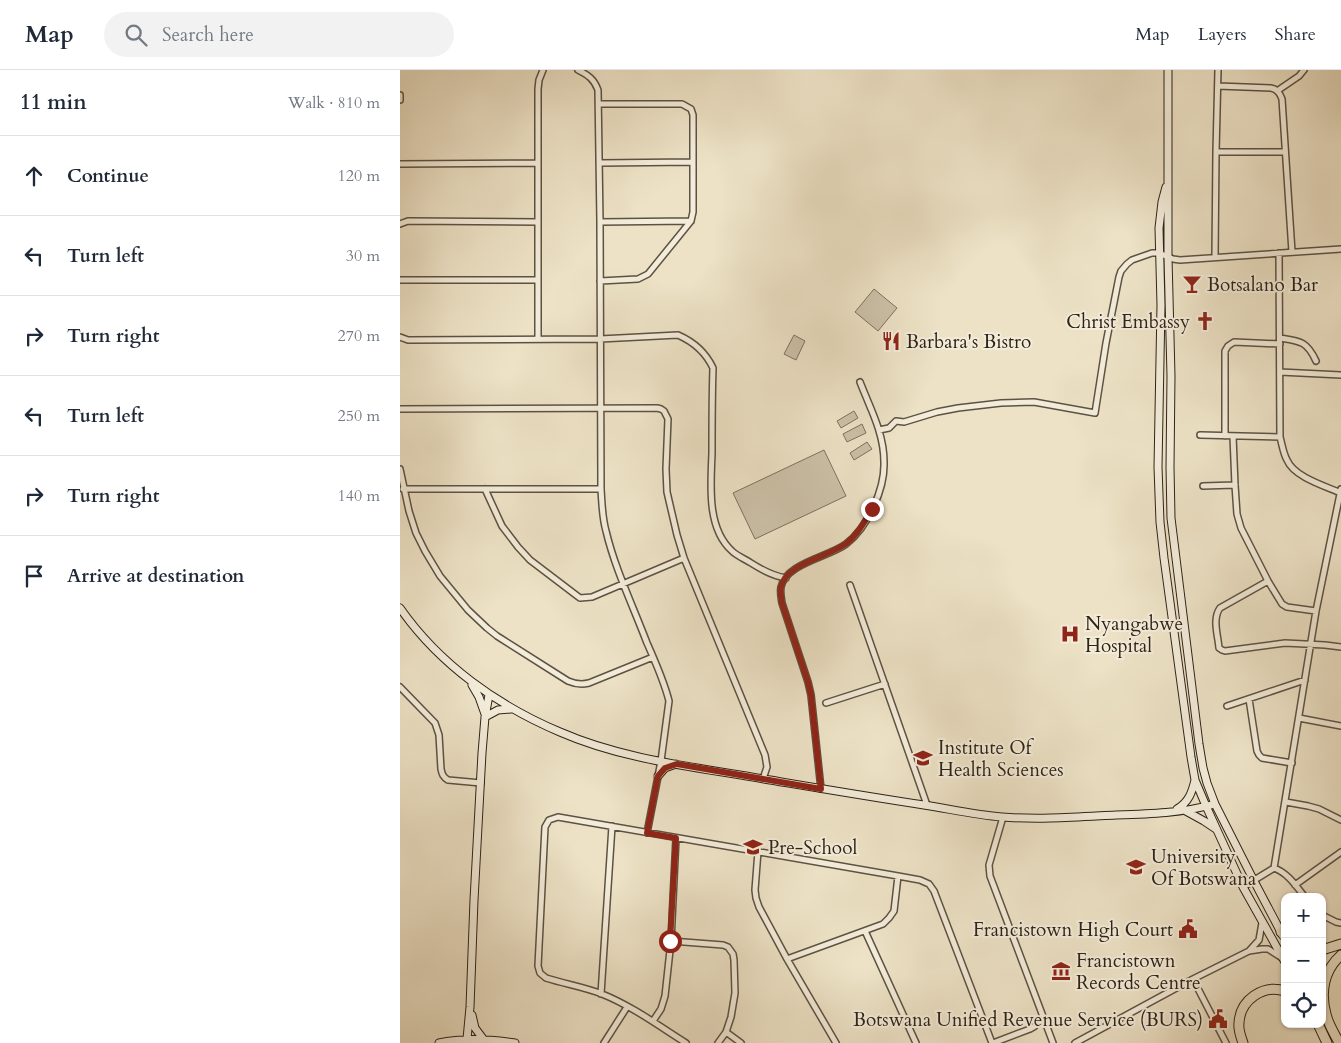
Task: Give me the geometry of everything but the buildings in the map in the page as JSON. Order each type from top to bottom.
[{"type":"highway","points":[[1326,949],[1341,944]]},
{"type":"highway","points":[[1324,983],[1331,966],[1341,956]]},
{"type":"highway","points":[[1243,1043],[1238,1026],[1247,1002],[1262,991],[1271,989],[1281,991]]},
{"type":"highway","points":[[1326,1016],[1339,1043]]},
{"type":"highway","points":[[1320,1028],[1327,1043]]},
{"type":"street","points":[[538,339],[538,89],[543,70]]},
{"type":"street","points":[[578,70],[590,76],[596,83],[599,104],[600,489],[602,514],[623,584],[653,657],[668,700],[661,761],[647,833]]},
{"type":"street","points":[[1168,70],[1171,518],[1199,744],[1205,775],[1215,804],[1281,930]]},
{"type":"street","points":[[1216,257],[1218,70]]},
{"type":"street","points":[[1277,91],[1304,70]]},
{"type":"street","points":[[1218,86],[1271,88],[1277,91],[1282,99],[1292,252]]},
{"type":"street","points":[[400,95],[400,100]]},
{"type":"street","points":[[599,104],[682,104],[691,109],[693,114],[693,212],[691,221],[644,277],[600,281]]},
{"type":"street","points":[[1216,152],[1285,152]]},
{"type":"street","points":[[600,163],[693,162]]},
{"type":"street","points":[[400,164],[538,163]]},
{"type":"street","points":[[1168,179],[1162,202],[1159,228],[1161,333],[1158,467],[1160,522],[1190,757],[1195,780],[1243,887],[1281,955]]},
{"type":"street","points":[[400,224],[408,221],[538,222]]},
{"type":"street","points":[[600,222],[691,221]]},
{"type":"street","points":[[879,430],[891,427],[896,421],[904,422],[958,408],[1001,403],[1034,402],[1095,414],[1119,277],[1121,271],[1132,260],[1152,253],[1159,253],[1180,260],[1341,250]]},
{"type":"street","points":[[1243,887],[1274,868],[1316,611],[1341,492],[1301,475],[1286,460],[1280,436],[1278,253]]},
{"type":"street","points":[[400,280],[538,280]]},
{"type":"street","points":[[400,337],[408,340],[600,339],[678,335],[692,342],[706,356],[713,368],[710,484],[711,500],[718,530],[723,540],[733,552],[769,573],[786,578]]},
{"type":"street","points":[[1225,436],[1225,351],[1228,346],[1234,342],[1280,341],[1304,343],[1309,347],[1316,361]]},
{"type":"street","points":[[1280,372],[1341,374]]},
{"type":"street","points":[[821,789],[811,695],[782,603],[782,585],[790,573],[797,567],[837,550],[853,538],[865,521],[877,498],[884,473],[883,451],[879,430],[860,382],[870,409]]},
{"type":"street","points":[[400,409],[661,409],[668,419],[667,492],[677,535],[684,558],[765,755],[766,767],[763,779]]},
{"type":"street","points":[[1200,435],[1280,436]]},
{"type":"street","points":[[1234,436],[1234,485],[1239,521],[1268,581],[1282,604],[1287,607],[1316,611]]},
{"type":"street","points":[[400,469],[403,489],[416,533],[433,566],[468,610],[497,636],[568,681],[582,685],[653,657]]},
{"type":"street","points":[[1203,486],[1234,485]]},
{"type":"street","points":[[403,489],[600,489]]},
{"type":"street","points":[[485,489],[502,526],[518,547],[542,570],[580,598],[592,597],[684,558]]},
{"type":"street","points":[[1268,581],[1220,608],[1217,612],[1219,648],[1225,651],[1286,643],[1341,647]]},
{"type":"street","points":[[850,584],[927,805]]},
{"type":"street","points":[[400,608],[435,649],[489,694],[512,709],[559,732],[606,748],[661,761],[763,779],[1003,817],[1035,818],[1148,814],[1172,812],[1215,804]]},
{"type":"street","points":[[469,679],[479,697],[485,717]]},
{"type":"street","points":[[1227,706],[1305,680]]},
{"type":"street","points":[[826,703],[885,684]]},
{"type":"street","points":[[400,687],[435,723],[439,735],[441,769],[445,778],[448,780],[481,783]]},
{"type":"street","points":[[467,1039],[485,717],[489,694]]},
{"type":"street","points":[[1249,699],[1259,755],[1262,758],[1292,762]]},
{"type":"street","points":[[485,717],[498,710],[512,709]]},
{"type":"street","points":[[1299,718],[1341,726]]},
{"type":"street","points":[[658,776],[665,768],[677,764]]},
{"type":"street","points":[[1172,812],[1183,806],[1188,800],[1192,794],[1195,780]]},
{"type":"street","points":[[1286,802],[1319,809],[1341,820]]},
{"type":"street","points":[[1183,810],[1218,831]]},
{"type":"street","points":[[686,1043],[628,1007],[601,994],[546,978],[538,970],[545,827],[549,820],[558,817],[920,880],[929,884],[934,891],[992,1043],[1030,1029],[1043,1018]]},
{"type":"street","points":[[1003,817],[989,865],[990,876],[1053,1043]]},
{"type":"street","points":[[601,994],[612,826]]},
{"type":"street","points":[[653,1021],[661,1009],[665,996],[676,838]]},
{"type":"street","points":[[758,852],[755,890],[759,907],[836,1043]]},
{"type":"street","points":[[1295,885],[1341,852]]},
{"type":"street","points":[[1274,868],[1281,870],[1302,893]]},
{"type":"street","points":[[787,959],[883,924],[894,910],[898,876]]},
{"type":"street","points":[[1326,916],[1339,921]]},
{"type":"street","points":[[1249,951],[1259,940],[1262,923]]},
{"type":"street","points":[[865,931],[916,1043]]},
{"type":"street","points":[[670,941],[723,945],[731,950],[734,960],[735,993],[726,1032],[718,1043]]},
{"type":"street","points":[[1075,1043],[1249,951],[1268,950],[1281,958]]},
{"type":"street","points":[[1193,979],[1226,1043]]},
{"type":"street","points":[[470,1007],[475,1028],[484,1040]]},
{"type":"street","points":[[604,1043],[628,1007]]},
{"type":"street","points":[[726,1032],[741,1043]]},
{"type":"street","points":[[440,1043],[467,1039],[515,1043]]},
{"type":"shaded area","points":[[874,289],[897,308],[878,331],[855,312]]},
{"type":"shaded area","points":[[794,335],[805,341],[796,360],[784,354]]},
{"type":"shaded area","points":[[854,411],[858,418],[841,428],[837,421]]},
{"type":"shaded area","points":[[862,424],[866,433],[847,442],[843,434]]},
{"type":"shaded area","points":[[867,442],[872,449],[854,460],[850,453]]},
{"type":"shaded area","points":[[824,450],[846,496],[755,539],[733,493]]},
{"type":"place","name":"Botsalano Bar","points":[[1192,284]]},
{"type":"place","name":"Christ Embassy","points":[[1205,321]]},
{"type":"place","name":"Barbara's Bistro","points":[[891,341]]},
{"type":"place","name":"Nyangabwe Hospital","points":[[1070,634]]},
{"type":"place","name":"Institute Of Health Sciences","points":[[923,758]]},
{"type":"place","name":"Pre-School","points":[[753,847]]},
{"type":"place","name":"University Of Botswana","points":[[1136,867]]},
{"type":"place","name":"Francistown High Court","points":[[1188,929]]},
{"type":"place","name":"Francistown Records Centre","points":[[1061,971]]},
{"type":"place","name":"Botswana Unified Revenue Service (BURS)","points":[[1218,1019]]},
{"type":"route","points":[[670,941],[676,838],[647,833],[658,776],[665,768],[677,764],[821,789],[811,695],[782,603],[782,585],[790,573],[797,567],[837,550],[853,538],[872,509]]}]
